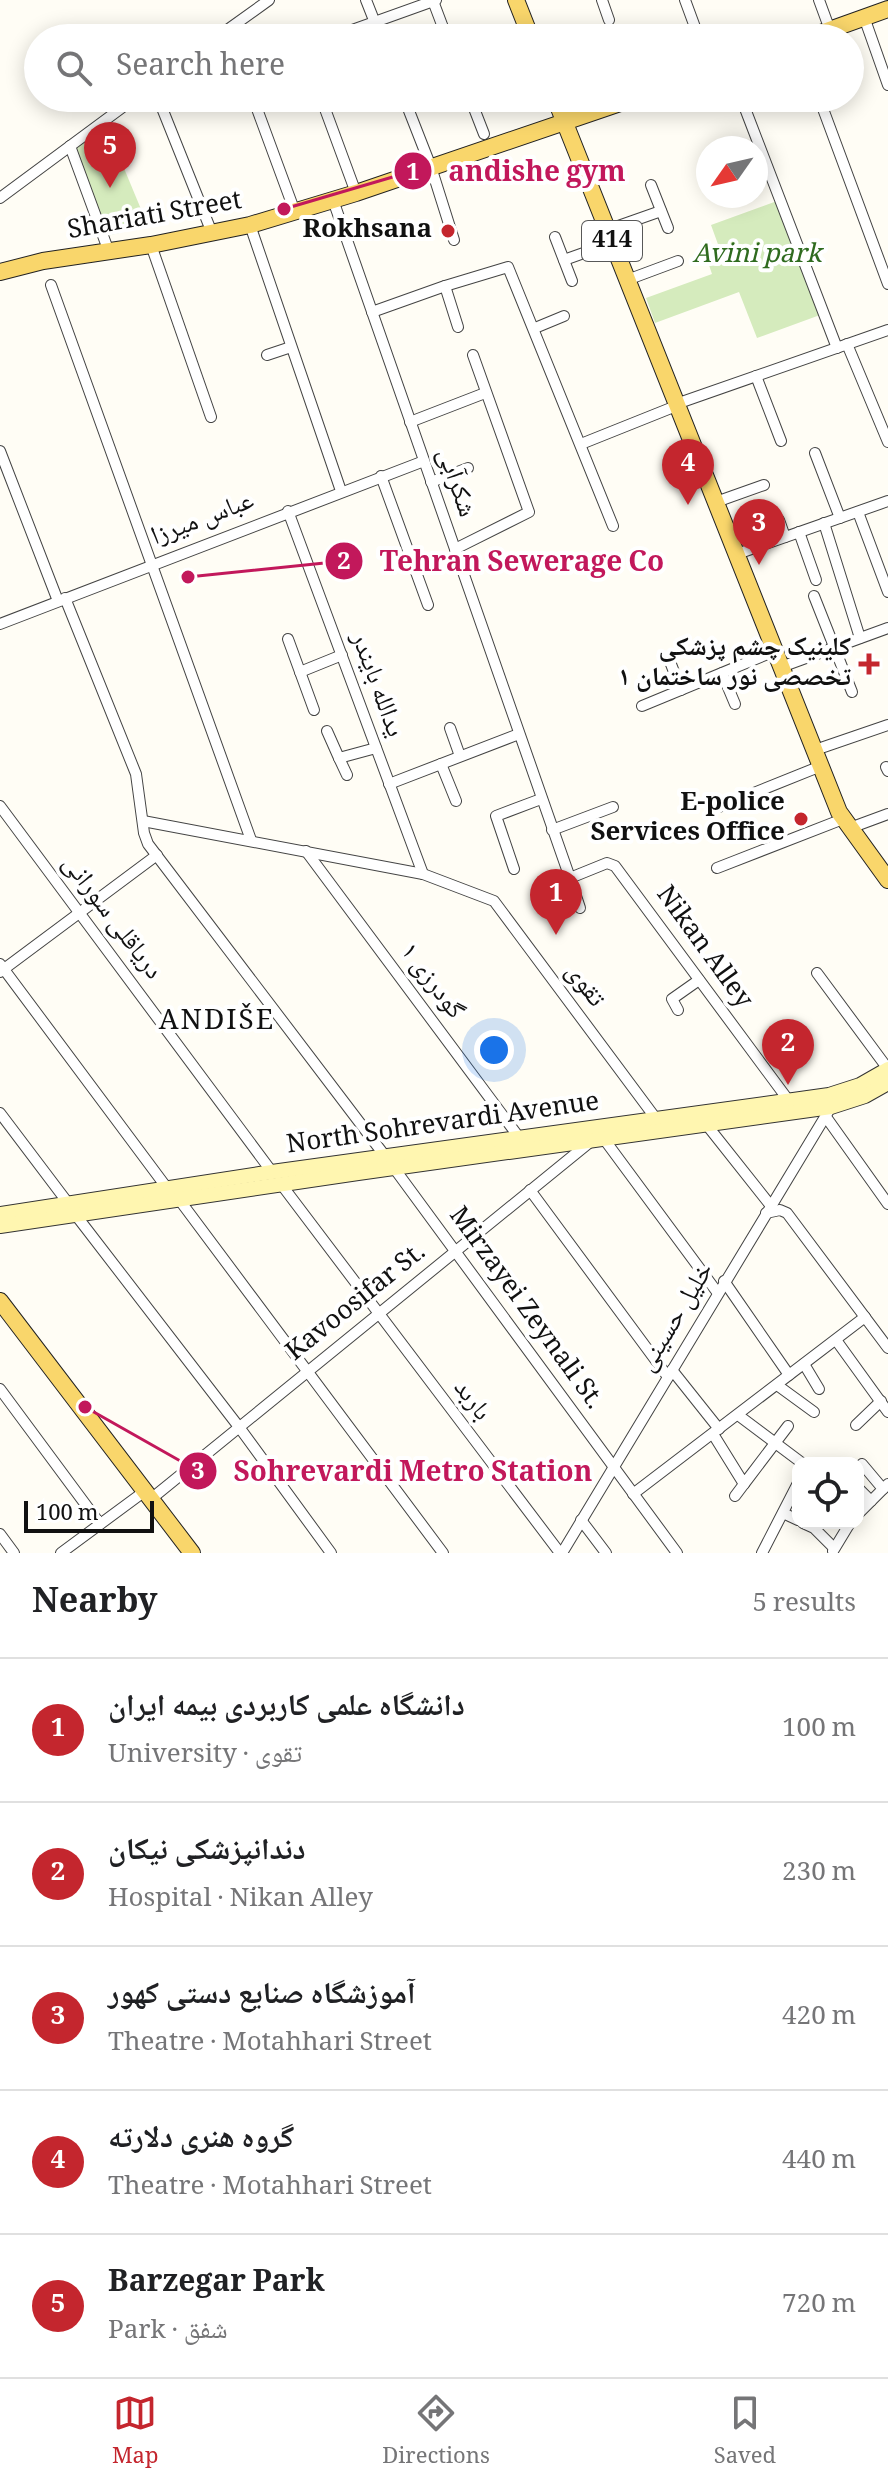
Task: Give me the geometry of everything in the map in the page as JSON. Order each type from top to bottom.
[{"type":"main road","points":[[516,0],[525,24]]},
{"type":"main road","points":[[846,24],[888,9]]},
{"type":"main road","name":"414","points":[[560,112],[659,360],[664,365],[818,758],[846,823],[888,880]]},
{"type":"main road","name":"Shariati Street","points":[[0,272],[43,261],[151,245],[250,225],[356,193],[594,112]]},
{"type":"main road","name":"North Sohrevardi Avenue","points":[[0,1226],[71,1209],[789,1101],[845,1091],[888,1069]]},
{"type":"main road","name":"North Sohrevardi Avenue","points":[[390,1162],[597,1140],[706,1124],[828,1115],[888,1083]]},
{"type":"main road","name":"North Sohrevardi Avenue","points":[[0,1214],[71,1209]]},
{"type":"main road","points":[[0,1301],[192,1553]]},
{"type":"street","points":[[241,24],[269,0]]},
{"type":"street","points":[[366,0],[375,22]]},
{"type":"street","points":[[602,0],[609,20]]},
{"type":"street","points":[[685,0],[694,24]]},
{"type":"street","points":[[819,0],[828,24]]},
{"type":"street","points":[[370,24],[434,1],[442,24]]},
{"type":"street","points":[[864,17],[888,85]]},
{"type":"street","points":[[0,198],[116,112]]},
{"type":"street","points":[[164,112],[212,233]]},
{"type":"street","points":[[258,112],[295,212]]},
{"type":"street","points":[[326,112],[356,193]]},
{"type":"street","points":[[409,112],[454,240]]},
{"type":"street","points":[[475,112],[484,134]]},
{"type":"street","points":[[747,112],[842,346],[888,442]]},
{"type":"street","points":[[824,112],[888,284]]},
{"type":"street","points":[[70,146],[109,252]]},
{"type":"street","points":[[651,185],[668,228]]},
{"type":"street","name":"شکرآبی","points":[[333,200],[580,908]]},
{"type":"street","points":[[564,260],[661,211]]},
{"type":"street","points":[[250,225],[341,491]]},
{"type":"street","points":[[555,237],[572,281]]},
{"type":"street","points":[[151,245],[211,417]]},
{"type":"street","points":[[627,280],[678,261]]},
{"type":"street","points":[[372,312],[508,267],[613,526]]},
{"type":"street","points":[[51,285],[251,840]]},
{"type":"street","points":[[445,286],[458,327]]},
{"type":"street","points":[[535,328],[564,316]]},
{"type":"street","points":[[581,444],[756,376],[888,330]]},
{"type":"street","points":[[267,355],[291,347]]},
{"type":"street","points":[[455,549],[529,512],[473,355]]},
{"type":"street","points":[[756,376],[781,441]]},
{"type":"street","points":[[410,422],[485,393]]},
{"type":"street","name":"Mirzayei Zeynali St.","points":[[0,451],[136,774],[148,844],[390,1162],[677,1553]]},
{"type":"street","points":[[815,453],[840,518]]},
{"type":"street","name":"عباس میرزا","points":[[0,624],[424,461]]},
{"type":"street","points":[[431,482],[468,468]]},
{"type":"street","points":[[381,476],[428,605]]},
{"type":"street","points":[[716,502],[764,485]]},
{"type":"street","points":[[737,554],[888,501]]},
{"type":"street","name":"یدالله بایندر","points":[[288,511],[423,874]]},
{"type":"street","points":[[858,512],[888,592]]},
{"type":"street","points":[[779,520],[785,537]]},
{"type":"street","points":[[824,523],[860,638]]},
{"type":"street","points":[[799,532],[816,580]]},
{"type":"street","points":[[814,596],[852,692]]},
{"type":"street","points":[[642,706],[722,673],[833,648],[888,628]]},
{"type":"street","points":[[288,639],[314,710]]},
{"type":"street","points":[[300,672],[342,655]]},
{"type":"street","points":[[669,659],[681,690]]},
{"type":"street","points":[[722,673],[735,704]]},
{"type":"street","points":[[719,807],[888,725]]},
{"type":"street","points":[[450,728],[460,756]]},
{"type":"street","points":[[327,731],[347,775]]},
{"type":"street","points":[[389,784],[519,734]]},
{"type":"street","points":[[339,758],[376,748]]},
{"type":"street","points":[[441,764],[456,801]]},
{"type":"street","points":[[514,869],[496,816],[541,799]]},
{"type":"street","name":"دریاقلی سورانی","points":[[0,806],[377,1314]]},
{"type":"street","points":[[552,830],[613,807]]},
{"type":"street","points":[[717,868],[846,823],[888,814]]},
{"type":"street","name":"تقوی","points":[[143,821],[423,874],[494,901],[657,1120]]},
{"type":"street","name":"گودرزی ۱","points":[[306,851],[521,1140]]},
{"type":"street","points":[[157,855],[1,968],[443,1553]]},
{"type":"street","name":"Nikan Alley","points":[[570,878],[607,863],[618,869],[789,1101]]},
{"type":"street","points":[[817,973],[888,1069]]},
{"type":"street","points":[[678,1010],[672,999],[699,980]]},
{"type":"street","points":[[0,1113],[331,1553]]},
{"type":"street","points":[[888,1204],[828,1115],[784,1194],[784,1205],[888,1348]]},
{"type":"street","name":"خلیل حسینی","points":[[561,1553],[717,1292],[828,1115]]},
{"type":"street","points":[[706,1124],[769,1210],[787,1213]]},
{"type":"street","points":[[597,1140],[717,1292]]},
{"type":"street","name":"Kavoosifar St.","points":[[64,1552],[100,1524],[148,1495],[239,1427],[530,1190],[597,1140]]},
{"type":"street","points":[[530,1190],[716,1431],[744,1484]]},
{"type":"street","points":[[724,1281],[789,1375]]},
{"type":"street","name":"باربد","points":[[377,1314],[561,1553]]},
{"type":"street","points":[[633,1494],[865,1317]]},
{"type":"street","points":[[836,1340],[888,1412]]},
{"type":"street","points":[[804,1364],[819,1389]]},
{"type":"street","points":[[777,1385],[814,1412]]},
{"type":"street","points":[[0,1389],[100,1524]]},
{"type":"street","points":[[856,1425],[881,1401]]},
{"type":"street","points":[[738,1415],[793,1457]]},
{"type":"street","points":[[735,1496],[788,1426]]},
{"type":"street","points":[[864,1466],[885,1486],[864,1508]]},
{"type":"street","points":[[864,1494],[871,1501]]},
{"type":"street","points":[[762,1553],[792,1496]]},
{"type":"street","points":[[783,1513],[792,1518]]},
{"type":"street","points":[[581,1520],[606,1553]]},
{"type":"street","points":[[815,1529],[833,1550],[846,1529]]},
{"type":"street","points":[[0,1534],[14,1553]]},
{"type":"green space","points":[[106,125],[148,226],[107,236],[73,150]]},
{"type":"green space","name":"Avini park","points":[[777,201],[820,315],[757,338],[739,292],[655,323],[646,298],[712,274],[705,253],[719,247],[711,225],[758,208],[768,208],[768,204]]},
{"type":"place","name":"Barzegar Park","points":[[110,188]]},
{"type":"place","name":"andishe gym","points":[[284,209]]},
{"type":"place","name":"Rokhsana","points":[[448,231]]},
{"type":"place","name":"گروه هنری دلارته","points":[[688,505]]},
{"type":"place","name":"آموزشگاه صنایع دستی کهور","points":[[759,565]]},
{"type":"place","name":"Tehran Sewerage Co","points":[[188,577]]},
{"type":"place","name":"کلینیک چشم پزشکی تخصصی نور ساختمان ۱","points":[[869,664]]},
{"type":"place","name":"E-police Services Office","points":[[801,819]]},
{"type":"place","name":"دانشگاه علمی کاربردی بیمه ایران","points":[[556,935]]},
{"type":"place","name":"دندانپزشکی نیکان","points":[[788,1085]]},
{"type":"place","name":"Sohrevardi Metro Station","points":[[85,1407]]},
{"type":"district","name":"ANDIŠE","points":[[217,1023]]}]
